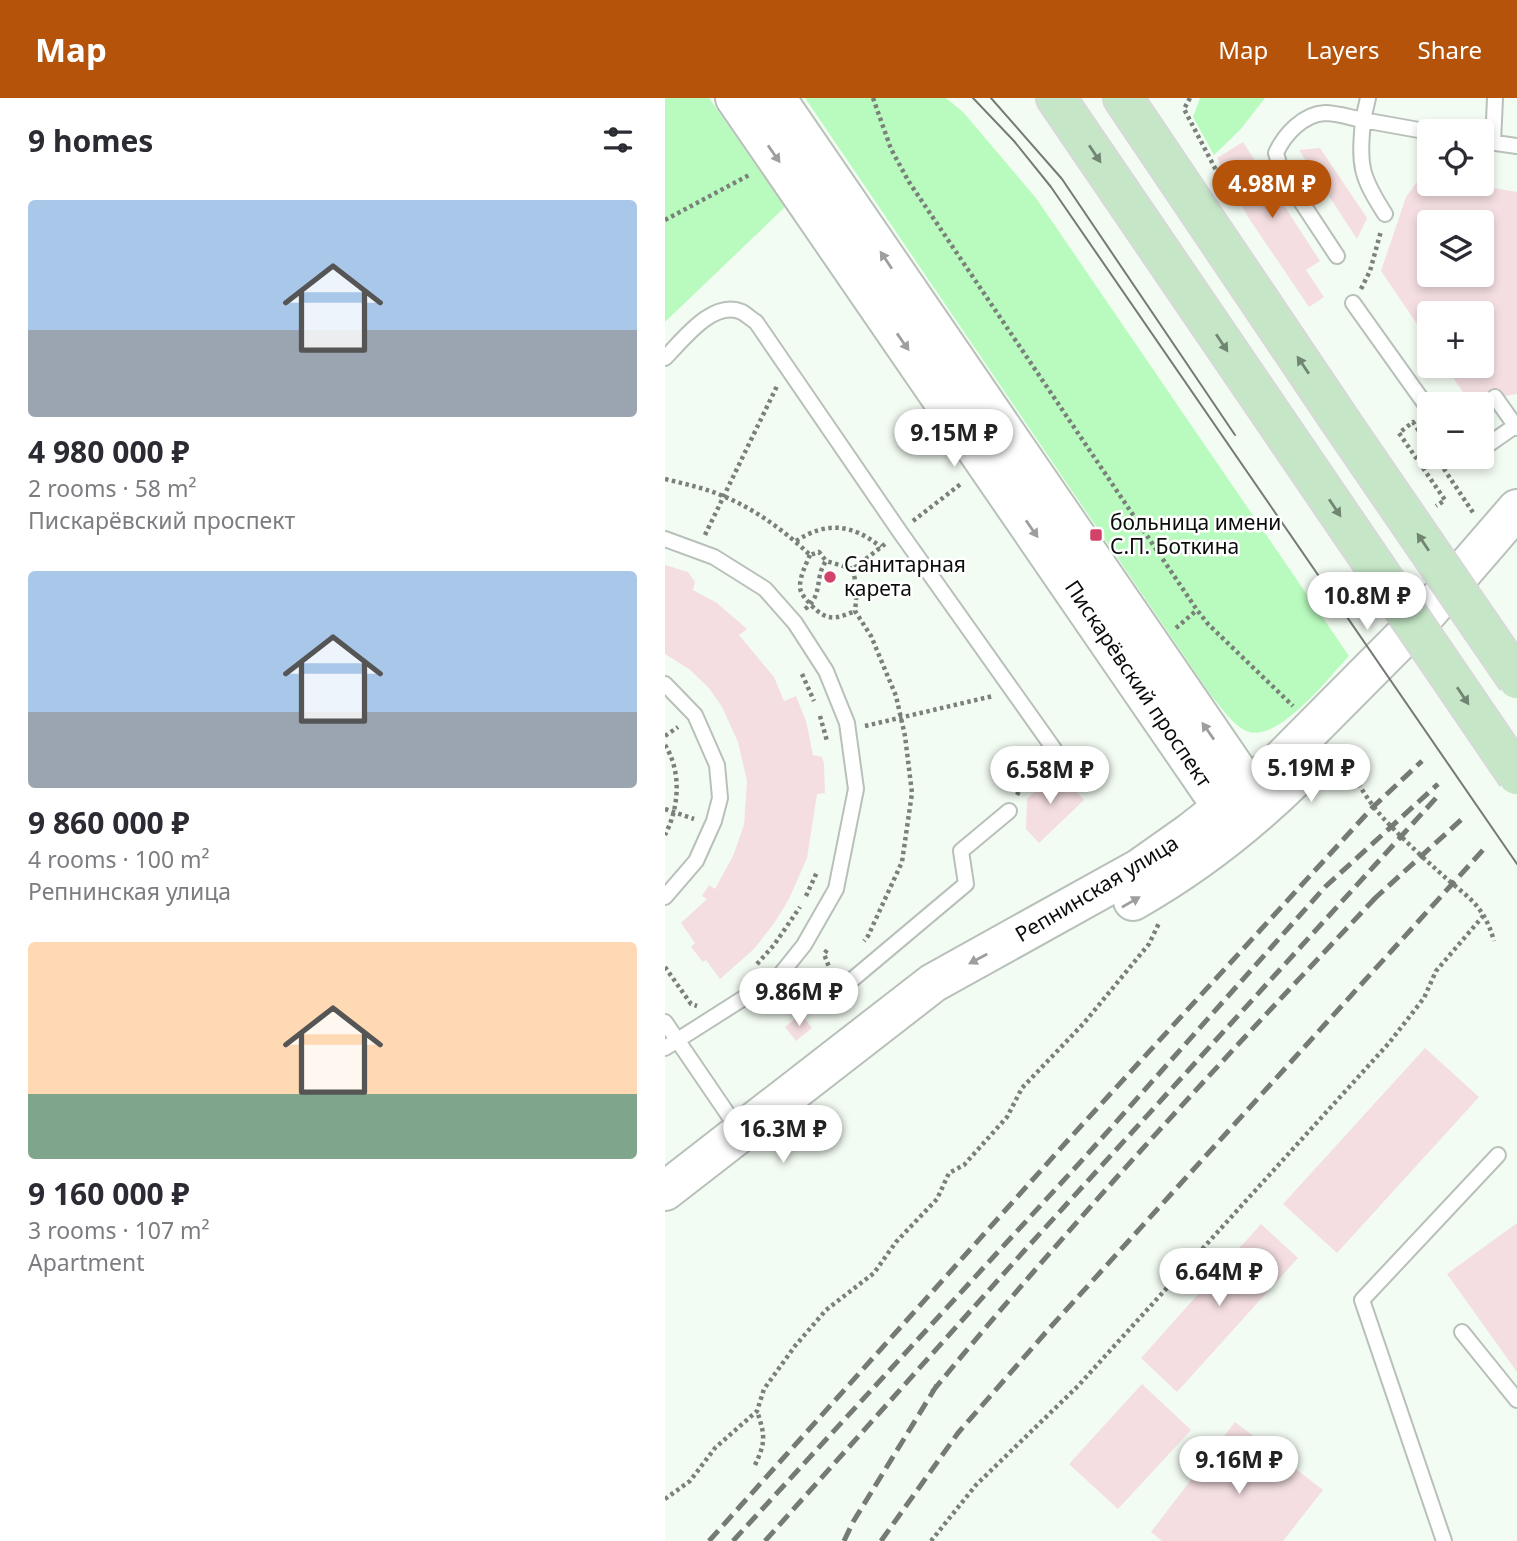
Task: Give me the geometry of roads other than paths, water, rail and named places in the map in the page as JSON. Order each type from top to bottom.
[{"type":"main road","points":[[1056,98],[1517,775]]},
{"type":"main road","points":[[1123,98],[1517,679]]},
{"type":"street","name":"Пискарёвский проспект","points":[[735,98],[1240,805]]},
{"type":"street","name":"Пискарёвский проспект","points":[[776,98],[1240,805]]},
{"type":"street","name":"Репнинская улица","points":[[665,1217],[929,1016],[1195,863],[1276,764],[1315,728],[1427,613],[1517,509]]},
{"type":"street","name":"Репнинская улица","points":[[665,1191],[933,983],[1140,868],[1240,805],[1441,629],[1517,545]]},
{"type":"lane","points":[[1368,98],[1363,120],[1361,166],[1367,185],[1385,214]]},
{"type":"lane","points":[[1491,119],[1495,98]]},
{"type":"lane","points":[[1337,257],[1281,171],[1276,153],[1284,135],[1313,117],[1325,113],[1417,130]]},
{"type":"lane","points":[[1494,143],[1517,146]]},
{"type":"lane","points":[[1353,303],[1417,393]]},
{"type":"lane","points":[[665,358],[709,315],[726,310],[740,311],[756,322],[899,532],[1054,749]]},
{"type":"lane","points":[[1494,441],[1516,427],[1495,397]]},
{"type":"lane","points":[[665,539],[715,557],[765,589],[795,622],[825,671],[848,723],[856,789],[837,889],[804,945],[780,975],[671,1044]]},
{"type":"lane","points":[[665,684],[695,715],[717,765],[720,798],[714,821],[697,861],[665,897]]},
{"type":"lane","points":[[780,975],[797,985],[841,989],[966,884],[961,851],[1009,811]]},
{"type":"lane","points":[[665,1022],[671,1044],[747,1141]]},
{"type":"lane","points":[[1444,1541],[1361,1300],[1499,1155]]},
{"type":"lane","points":[[1462,1332],[1517,1400]]},
{"type":"tram line","points":[[973,98],[1014,141],[1051,187],[1517,864]]},
{"type":"tram line","points":[[991,98],[1062,179],[1235,435]]},
{"type":"railway","points":[[709,1541],[1070,1138],[1373,807],[1422,761]]},
{"type":"railway","points":[[733,1541],[1085,1157],[1325,887],[1438,784]]},
{"type":"railway","points":[[765,1541],[1024,1251],[1436,798]]},
{"type":"railway","points":[[1373,900],[1462,819]]},
{"type":"railway","points":[[881,1541],[958,1433],[1047,1331],[1483,850]]},
{"type":"railway","points":[[932,1392],[1096,1201],[1208,1076],[1380,893]]},
{"type":"railway","points":[[844,1541],[937,1385]]},
{"type":"place","name":"больница имени С.П. Боткина","points":[[1096,535]]},
{"type":"place","name":"Санитарная карета","points":[[830,577]]}]
